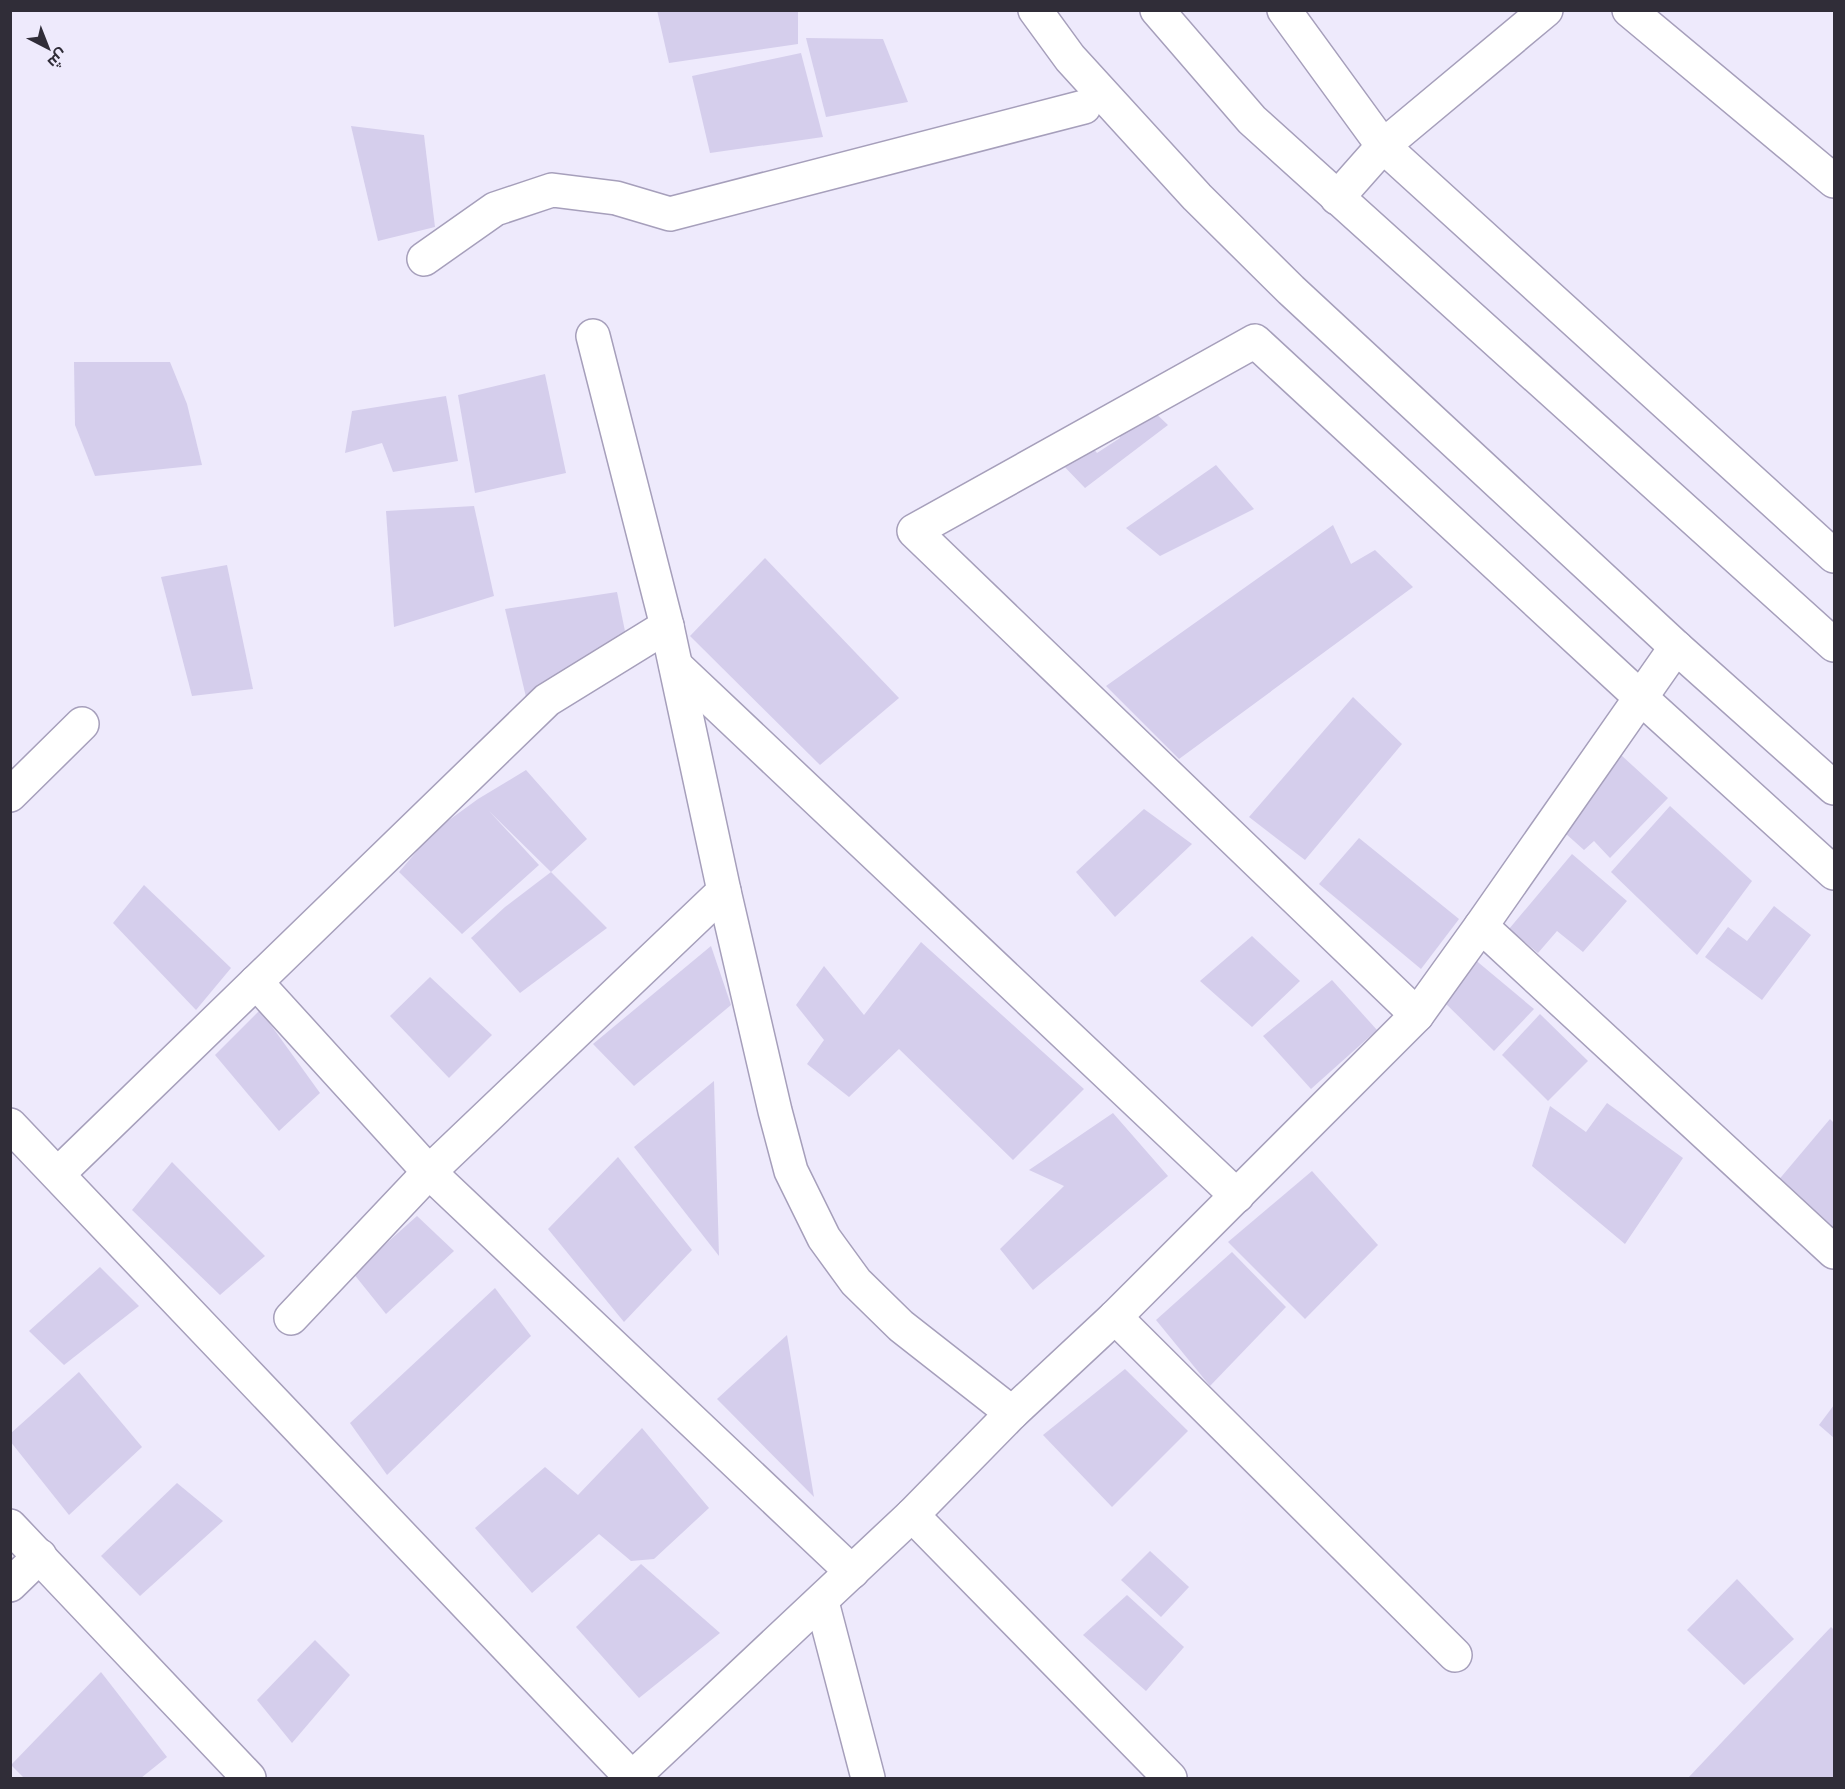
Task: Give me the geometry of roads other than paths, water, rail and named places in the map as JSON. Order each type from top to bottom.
[{"type":"street","points":[[1035,10],[1070,58],[1197,197],[1291,290],[1676,646],[1834,788]]},
{"type":"street","points":[[1157,10],[1252,120],[1834,645]]},
{"type":"street","points":[[1284,10],[1383,146],[1834,556]]},
{"type":"street","points":[[1337,198],[1383,146],[1546,10]]},
{"type":"street","points":[[1629,10],[1834,181]]},
{"type":"street","points":[[424,259],[495,209],[552,190],[616,198],[670,214],[1084,107]]},
{"type":"street","points":[[593,336],[667,626],[724,891],[791,1172],[824,1238],[856,1282],[901,1326],[1012,1413]]},
{"type":"street","points":[[1417,1015],[914,531],[1255,341],[1834,873]]},
{"type":"street","points":[[58,1174],[547,700],[667,626]]},
{"type":"street","points":[[10,1125],[632,1778],[912,1515],[1012,1413],[1115,1317],[1237,1197],[1417,1015],[1676,646]]},
{"type":"street","points":[[676,666],[1237,1197]]},
{"type":"street","points":[[10,795],[82,724]]},
{"type":"street","points":[[291,1318],[429,1172],[724,891]]},
{"type":"street","points":[[1481,926],[1834,1252]]},
{"type":"street","points":[[256,982],[429,1172],[852,1572]]},
{"type":"street","points":[[1115,1317],[1455,1655]]},
{"type":"street","points":[[912,1515],[1170,1779]]},
{"type":"street","points":[[10,1526],[249,1779]]},
{"type":"street","points":[[10,1585],[40,1556]]},
{"type":"street","points":[[822,1602],[868,1779]]}]
